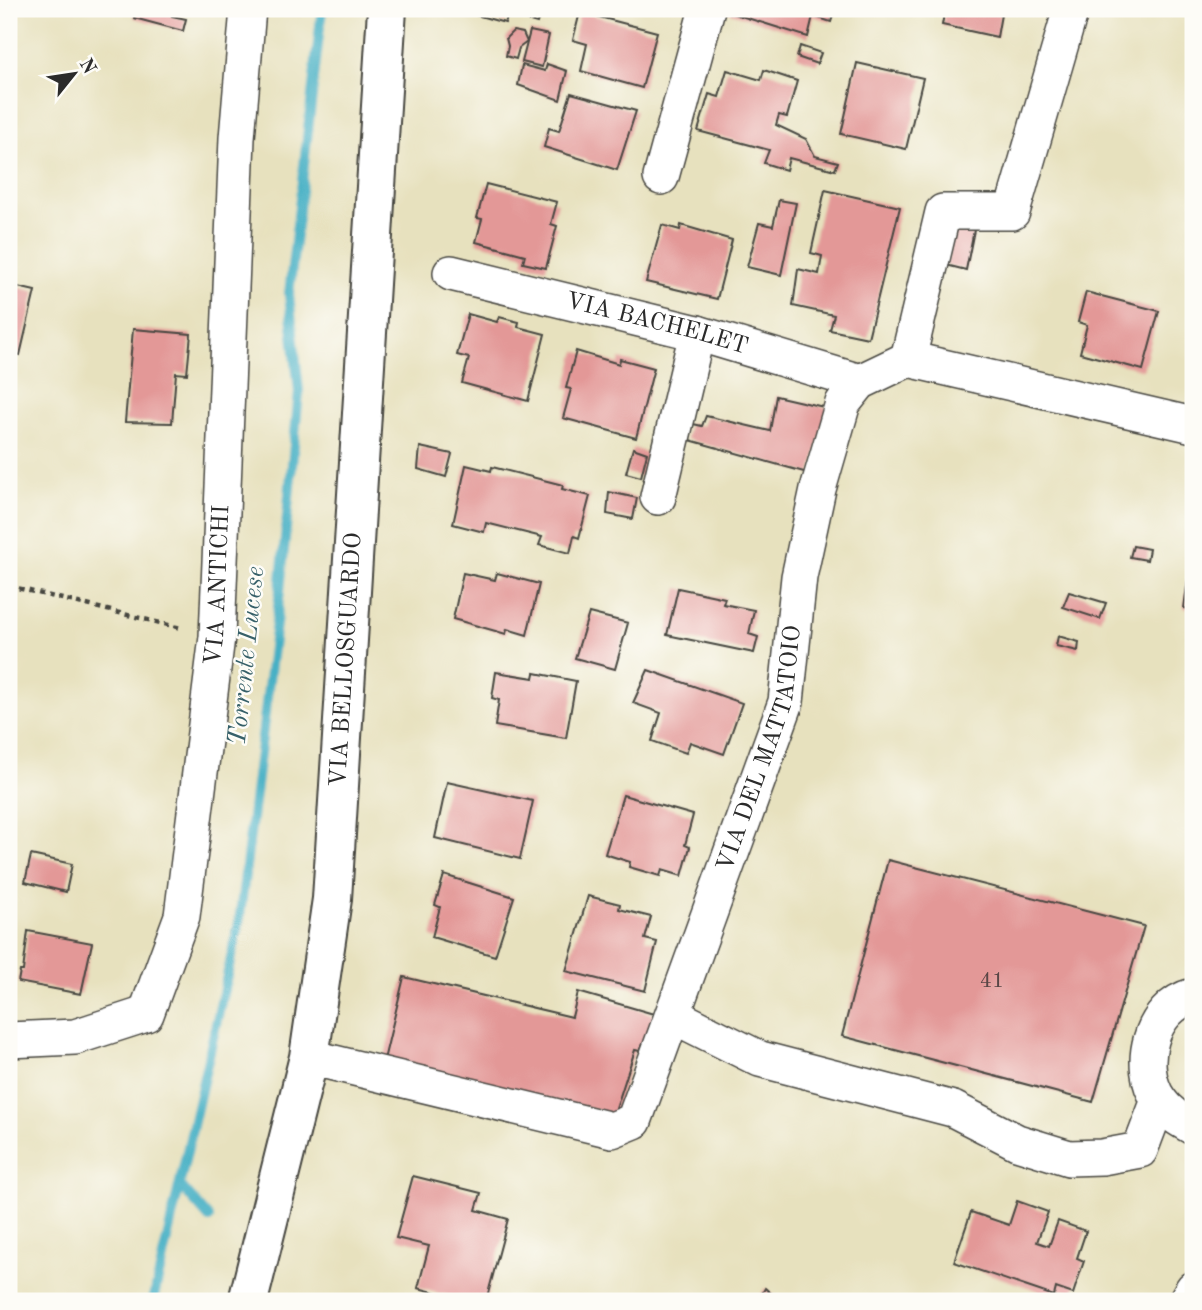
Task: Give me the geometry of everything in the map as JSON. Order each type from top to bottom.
[{"type":"main road","name":"VIA BELLOSGUARDO","points":[[248,1301],[309,1057],[332,899],[387,9]]},
{"type":"street","name":"VIA ANTICHI","points":[[9,1040],[75,1037],[146,1014],[182,916],[217,637],[237,138],[248,9]]},
{"type":"street","points":[[661,177],[706,9]]},
{"type":"street","points":[[908,359],[943,212],[1012,212],[1071,9]]},
{"type":"street","name":"VIA BACHELET","points":[[451,273],[697,333],[860,382]]},
{"type":"street","points":[[658,497],[697,333]]},
{"type":"street","points":[[860,382],[908,359],[1193,425]]},
{"type":"street","name":"VIA DEL MATTATOIO","points":[[309,1057],[612,1130],[634,1121],[786,702],[799,577],[818,489],[843,403],[860,382]]},
{"type":"street","points":[[1193,996],[1168,1011],[1154,1031],[1147,1054],[1149,1078],[1159,1100],[1174,1117],[1193,1127]]},
{"type":"street","points":[[674,1016],[760,1059],[953,1109],[1017,1142],[1069,1158],[1102,1157],[1140,1150],[1159,1100]]},
{"type":"street","points":[[1185,1301],[1193,1289]]},
{"type":"path","points":[[9,586],[217,637]]},
{"type":"building","points":[[136,9],[174,9],[172,16],[186,19],[183,31],[134,18]]},
{"type":"building","points":[[477,9],[541,9],[537,23],[508,15],[505,23],[476,15]]},
{"type":"building","points":[[729,9],[835,9],[831,22],[813,16],[808,37],[728,12]]},
{"type":"building","points":[[945,9],[1002,9],[997,37],[942,25]]},
{"type":"building","points":[[580,12],[657,32],[642,88],[581,71],[587,44],[573,40]]},
{"type":"building","points":[[513,31],[523,33],[527,42],[519,48],[516,59],[506,56],[506,38]]},
{"type":"building","points":[[530,31],[549,35],[542,67],[522,62]]},
{"type":"building","points":[[800,46],[821,53],[817,64],[797,57]]},
{"type":"building","points":[[857,63],[923,78],[906,149],[841,134]]},
{"type":"building","points":[[547,64],[567,71],[560,100],[518,85],[522,65],[545,71]]},
{"type":"building","points":[[727,70],[761,80],[764,70],[797,81],[787,117],[779,115],[776,125],[806,139],[815,156],[838,162],[835,170],[789,158],[786,170],[764,163],[769,150],[698,131],[709,94],[719,97]]},
{"type":"building","points":[[571,93],[636,111],[617,170],[544,147],[549,128],[559,131]]},
{"type":"building","points":[[486,184],[557,202],[551,224],[557,226],[546,268],[523,263],[525,255],[476,242],[482,219],[477,218]]},
{"type":"building","points":[[825,190],[900,207],[868,338],[830,330],[834,315],[793,306],[798,269],[819,274],[822,256],[811,253]]},
{"type":"building","points":[[779,200],[796,203],[781,275],[747,267],[759,223],[773,226]]},
{"type":"building","points":[[662,225],[680,230],[681,225],[732,240],[717,299],[646,282]]},
{"type":"building","points":[[954,227],[974,230],[966,270],[946,265]]},
{"type":"building","points":[[9,285],[35,291],[20,355],[9,352]]},
{"type":"building","points":[[1086,292],[1159,311],[1143,370],[1080,353],[1087,325],[1078,322]]},
{"type":"building","points":[[468,314],[497,322],[499,317],[519,322],[518,327],[545,334],[528,401],[462,383],[469,358],[457,355]]},
{"type":"building","points":[[133,329],[191,334],[187,374],[176,373],[172,423],[125,422]]},
{"type":"building","points":[[576,351],[619,364],[620,359],[654,368],[636,438],[563,418],[571,389],[566,388]]},
{"type":"building","points":[[776,396],[828,408],[811,474],[686,439],[689,423],[702,426],[706,416],[770,431]]},
{"type":"building","points":[[420,447],[452,454],[446,477],[418,469]]},
{"type":"building","points":[[633,448],[647,453],[641,477],[626,473]]},
{"type":"building","points":[[466,465],[491,471],[492,467],[563,485],[562,489],[590,496],[579,538],[574,536],[570,553],[539,545],[542,537],[486,523],[484,532],[453,524]]},
{"type":"building","points":[[609,492],[637,498],[633,519],[607,514]]},
{"type":"building","points":[[1133,546],[1149,549],[1147,560],[1130,557]]},
{"type":"building","points":[[463,573],[495,580],[497,573],[539,584],[527,635],[507,629],[506,634],[453,619]]},
{"type":"building","points":[[1188,579],[1193,580],[1193,609],[1184,608]]},
{"type":"building","points":[[678,588],[725,598],[723,604],[754,610],[749,634],[758,637],[754,653],[667,635]]},
{"type":"building","points":[[1069,592],[1106,603],[1100,619],[1063,607]]},
{"type":"building","points":[[589,613],[628,623],[615,669],[575,658]]},
{"type":"building","points":[[1058,636],[1079,642],[1078,651],[1056,646]]},
{"type":"building","points":[[648,670],[742,703],[724,754],[690,742],[686,753],[652,741],[661,713],[633,703]]},
{"type":"building","points":[[496,672],[534,678],[535,673],[576,681],[566,738],[495,726],[499,700],[492,698]]},
{"type":"building","points":[[447,782],[533,801],[520,859],[435,838]]},
{"type":"building","points":[[623,795],[693,815],[685,845],[690,847],[682,876],[662,870],[660,876],[629,867],[630,862],[605,854]]},
{"type":"building","points":[[31,855],[72,864],[66,892],[25,882]]},
{"type":"building","points":[[888,860],[1144,926],[1093,1102],[842,1036]]},
{"type":"building","points":[[444,875],[514,897],[495,956],[432,937],[440,907],[435,905]]},
{"type":"building","points":[[588,896],[620,904],[619,909],[651,917],[645,939],[657,942],[645,991],[566,971]]},
{"type":"building","points":[[28,931],[92,943],[81,994],[18,982],[20,971],[23,971]]},
{"type":"building","points":[[404,977],[572,1017],[578,992],[664,1017],[653,1054],[635,1050],[614,1115],[383,1064]]},
{"type":"building","points":[[413,1176],[481,1193],[476,1210],[508,1219],[486,1301],[468,1301],[418,1288],[429,1246],[396,1238]]},
{"type":"building","points":[[1017,1201],[1048,1212],[1037,1242],[1049,1246],[1058,1221],[1086,1231],[1077,1258],[1084,1261],[1073,1294],[1056,1288],[1054,1296],[954,1262],[971,1212],[1009,1225]]},
{"type":"building","points":[[765,1288],[775,1297],[773,1301],[758,1301]]},
{"type":"waterway","name":"Torrente Lucese","points":[[153,1301],[239,923],[280,591],[299,392],[289,294],[322,9]]},
{"type":"waterway","points":[[180,1185],[209,1218]]}]
